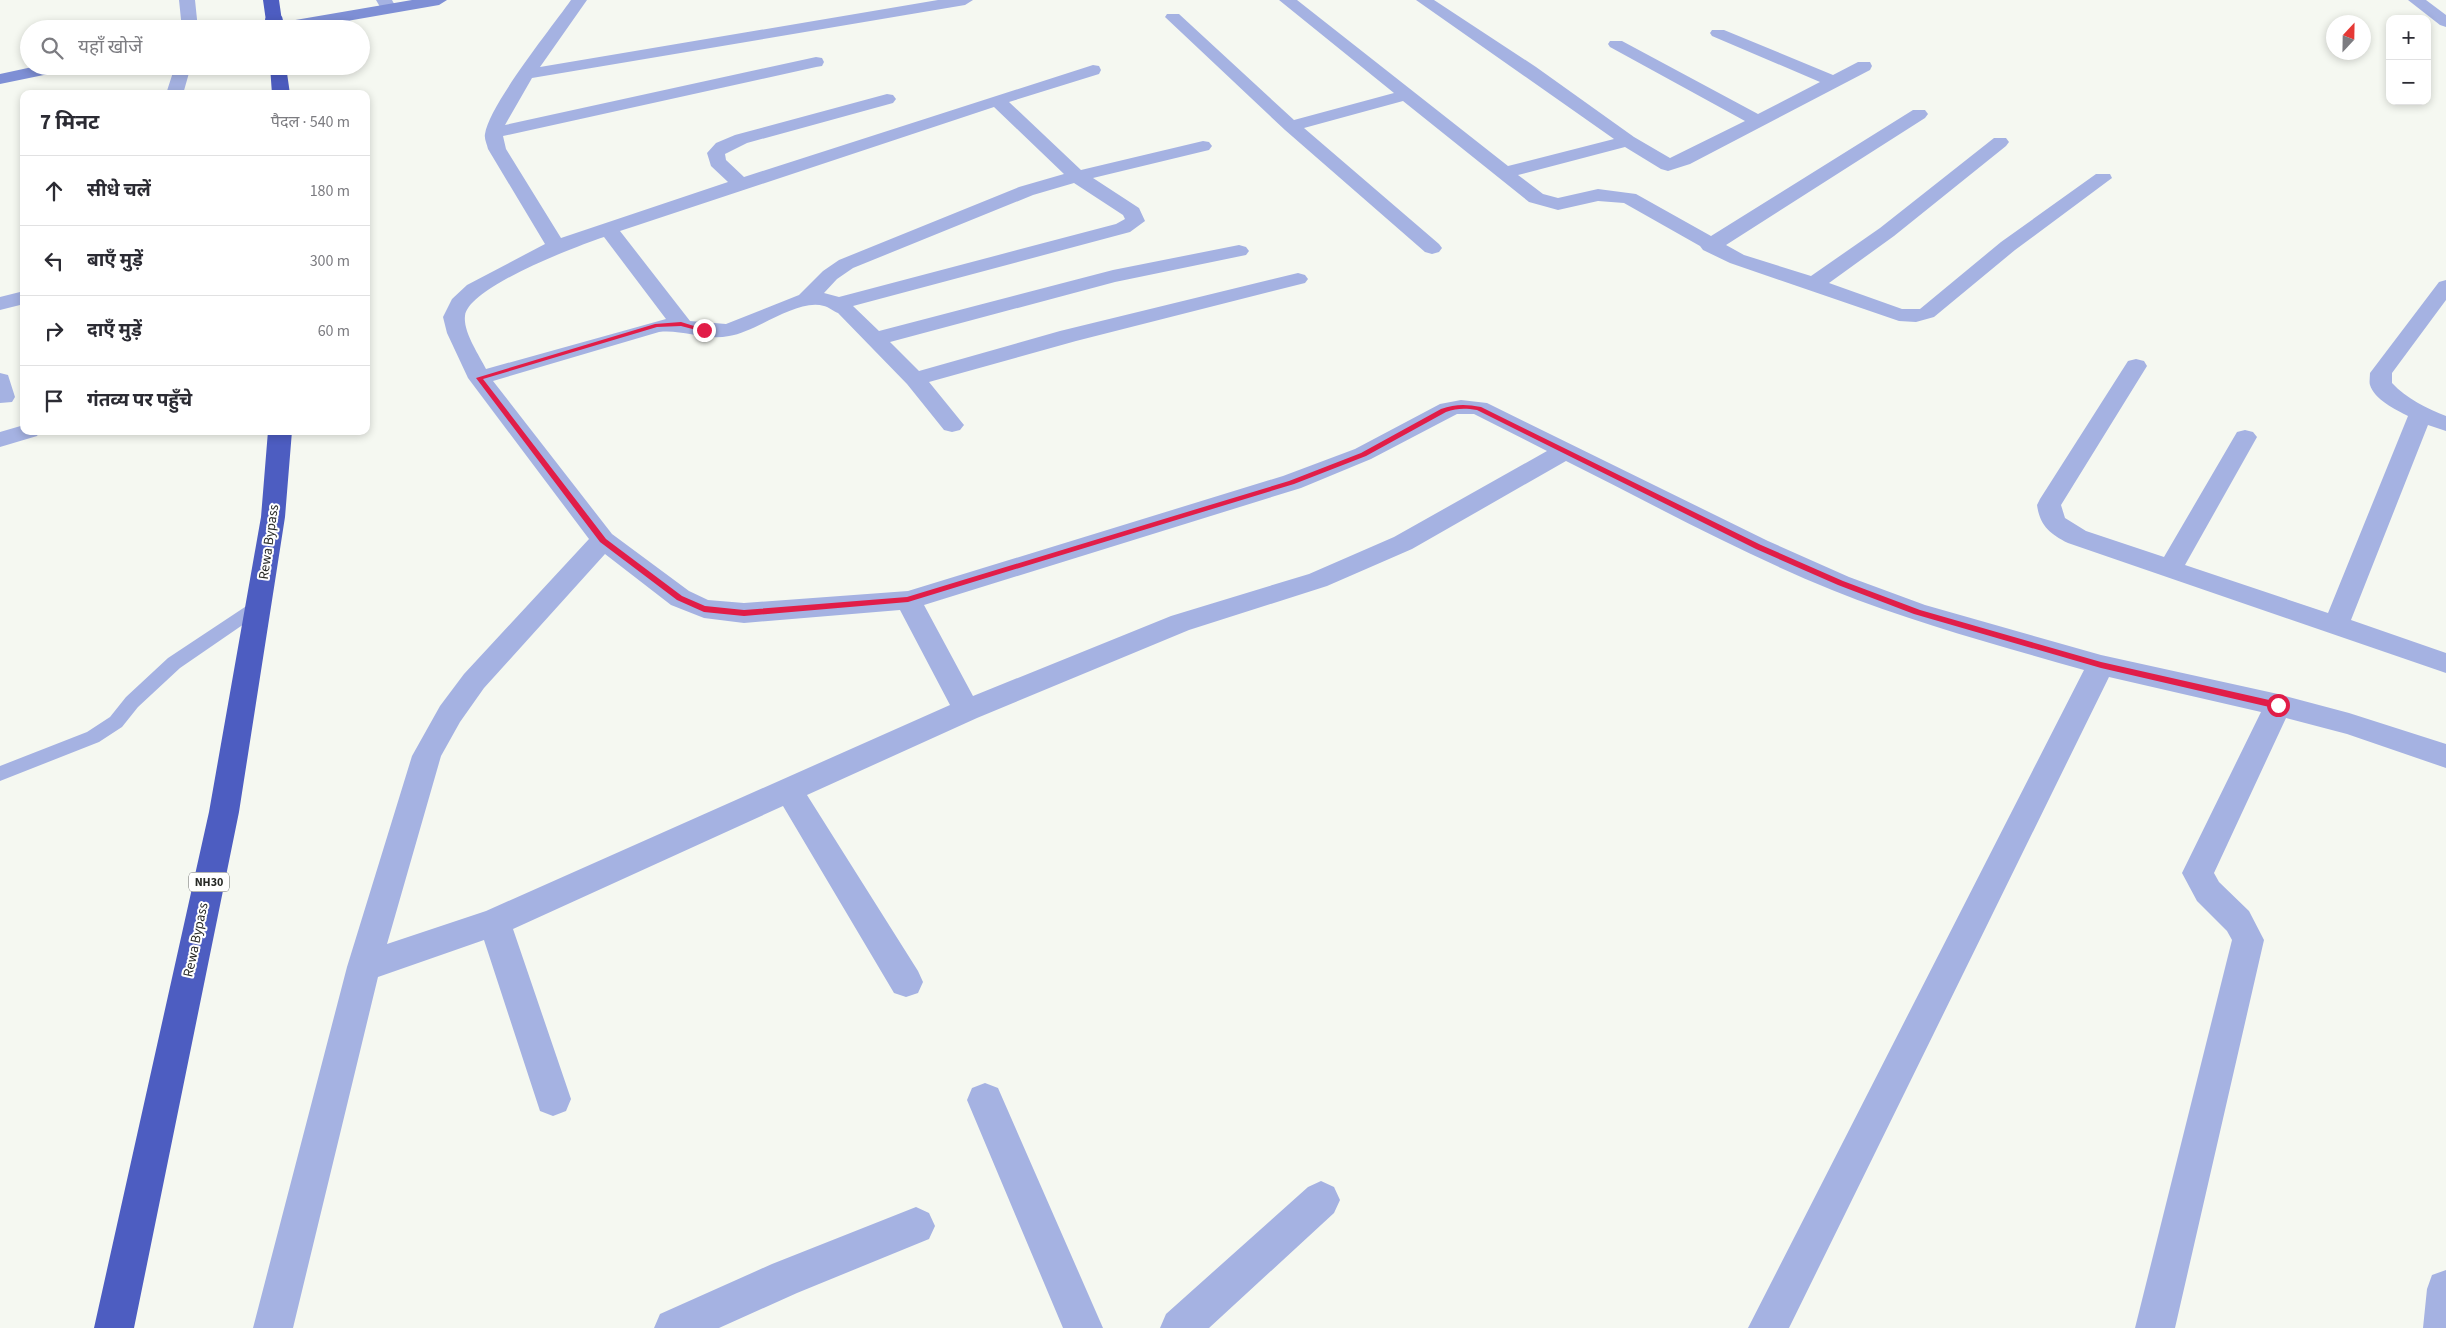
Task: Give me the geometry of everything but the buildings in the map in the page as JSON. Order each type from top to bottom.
[{"type":"highway","points":[[271,0],[273,20]]},
{"type":"highway","points":[[279,75],[281,90]]},
{"type":"highway","name":"Rewa Bypass","points":[[114,1328],[224,812],[260,605],[273,517],[280,435]]},
{"type":"street","points":[[188,0],[189,20]]},
{"type":"street","points":[[305,20],[386,4],[440,0]]},
{"type":"street","points":[[556,246],[497,148],[494,133],[502,114],[579,0]]},
{"type":"street","points":[[528,74],[965,0]]},
{"type":"street","points":[[1287,0],[1536,198],[1550,203],[1598,195],[1628,198],[1710,246],[1737,259],[1814,284],[1899,315],[1927,314],[2008,246],[2102,178]]},
{"type":"street","points":[[1424,0],[1530,71],[1628,141],[1662,163],[1672,165],[1864,66]]},
{"type":"street","points":[[2416,0],[2446,22]]},
{"type":"street","points":[[1173,17],[1291,126],[1432,248]]},
{"type":"street","points":[[1718,33],[1832,82]]},
{"type":"street","points":[[1616,44],[1757,121]]},
{"type":"street","points":[[494,133],[816,62]]},
{"type":"street","points":[[0,69],[20,66]]},
{"type":"street","points":[[1093,70],[556,246],[474,289],[460,303],[454,317],[458,333],[479,378],[603,540],[680,598],[704,609],[744,613],[908,600],[1292,482],[1363,454],[1454,407],[1479,408],[1758,547],[1840,583],[1917,612],[2101,665],[2278,705],[2349,724],[2446,756]]},
{"type":"street","points":[[0,79],[20,75]]},
{"type":"street","points":[[175,90],[180,75]]},
{"type":"street","points":[[1291,126],[1406,95]]},
{"type":"street","points":[[741,185],[717,162],[716,153],[722,147],[741,139],[887,99]]},
{"type":"street","points":[[807,299],[839,303],[1123,228],[1135,221],[1132,212],[1077,176],[997,101]]},
{"type":"street","points":[[1710,246],[1919,114]]},
{"type":"street","points":[[1504,173],[1628,141]]},
{"type":"street","points":[[1814,284],[1888,232],[2000,142]]},
{"type":"street","points":[[479,378],[657,326],[681,324],[704,330],[731,329],[807,299],[830,276],[846,264],[1026,191],[1077,176],[1203,146]]},
{"type":"street","points":[[608,229],[681,324]]},
{"type":"street","points":[[875,340],[1113,276],[1239,251]]},
{"type":"street","points":[[915,379],[1077,333],[1298,279]]},
{"type":"street","points":[[2446,286],[2382,373],[2381,385],[2390,395],[2420,415],[2446,424]]},
{"type":"street","points":[[0,304],[20,299]]},
{"type":"street","points":[[839,303],[915,379],[952,425]]},
{"type":"street","points":[[2136,366],[2049,506],[2051,518],[2057,528],[2077,537],[2446,663]]},
{"type":"street","points":[[2336,625],[2420,415]]},
{"type":"street","points":[[0,440],[20,434]]},
{"type":"street","points":[[2170,569],[2245,437]]},
{"type":"street","points":[[364,967],[495,922],[967,710],[1180,623],[1318,580],[1403,543],[1565,451]]},
{"type":"street","points":[[273,1328],[364,967],[427,756],[450,714],[474,681],[603,540]]},
{"type":"street","points":[[908,600],[967,710]]},
{"type":"street","points":[[1768,1328],[2101,665]]},
{"type":"street","points":[[2155,1328],[2248,940],[2245,929],[2238,918],[2215,899],[2200,883],[2198,873],[2278,705]]},
{"type":"street","points":[[788,789],[906,982]]},
{"type":"street","points":[[495,922],[505,959],[553,1099]]},
{"type":"street","points":[[985,1100],[1083,1328]]},
{"type":"street","points":[[1180,1328],[1321,1200]]},
{"type":"street","points":[[674,1328],[786,1278],[916,1226]]},
{"type":"street","points":[[2443,1328],[2446,1289]]},
{"type":"lane","points":[[0,774],[93,737],[116,722],[132,702],[174,663],[260,605]]},
{"type":"route","points":[[704,330],[669,323],[479,378],[603,540],[680,598],[704,609],[744,613],[908,600],[1292,482],[1363,454],[1443,411],[1454,407],[1467,406],[1479,408],[1547,444],[1565,451],[1758,547],[1840,583],[1917,612],[2101,665],[2278,705]]}]
